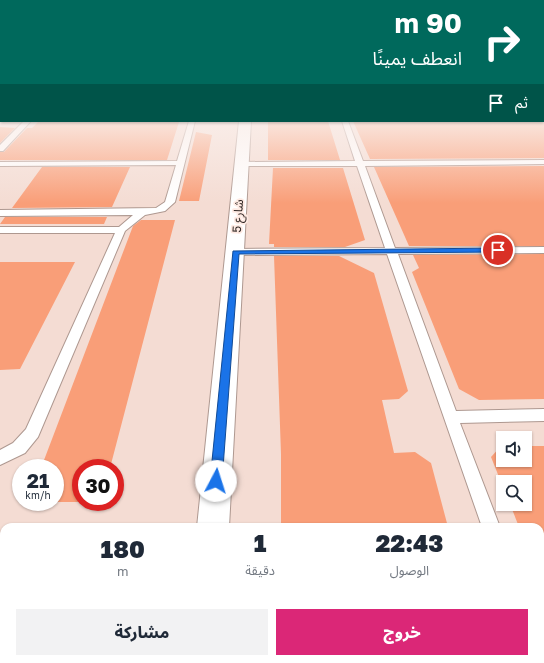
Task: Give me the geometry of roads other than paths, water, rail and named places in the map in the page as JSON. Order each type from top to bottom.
[{"type":"street","name":"شارع 5","points":[[213,523],[243,141]]},
{"type":"lane","points":[[0,149],[8,141]]},
{"type":"lane","points":[[0,213],[156,211],[169,204],[187,141]]},
{"type":"lane","points":[[352,141],[450,417],[490,523]]},
{"type":"lane","points":[[241,164],[544,162]]},
{"type":"lane","points":[[0,164],[181,163]]},
{"type":"lane","points":[[0,458],[19,448],[35,429],[120,230],[143,212]]},
{"type":"lane","points":[[0,230],[120,230]]},
{"type":"lane","points":[[235,252],[544,250]]},
{"type":"lane","points":[[450,417],[544,415]]}]
